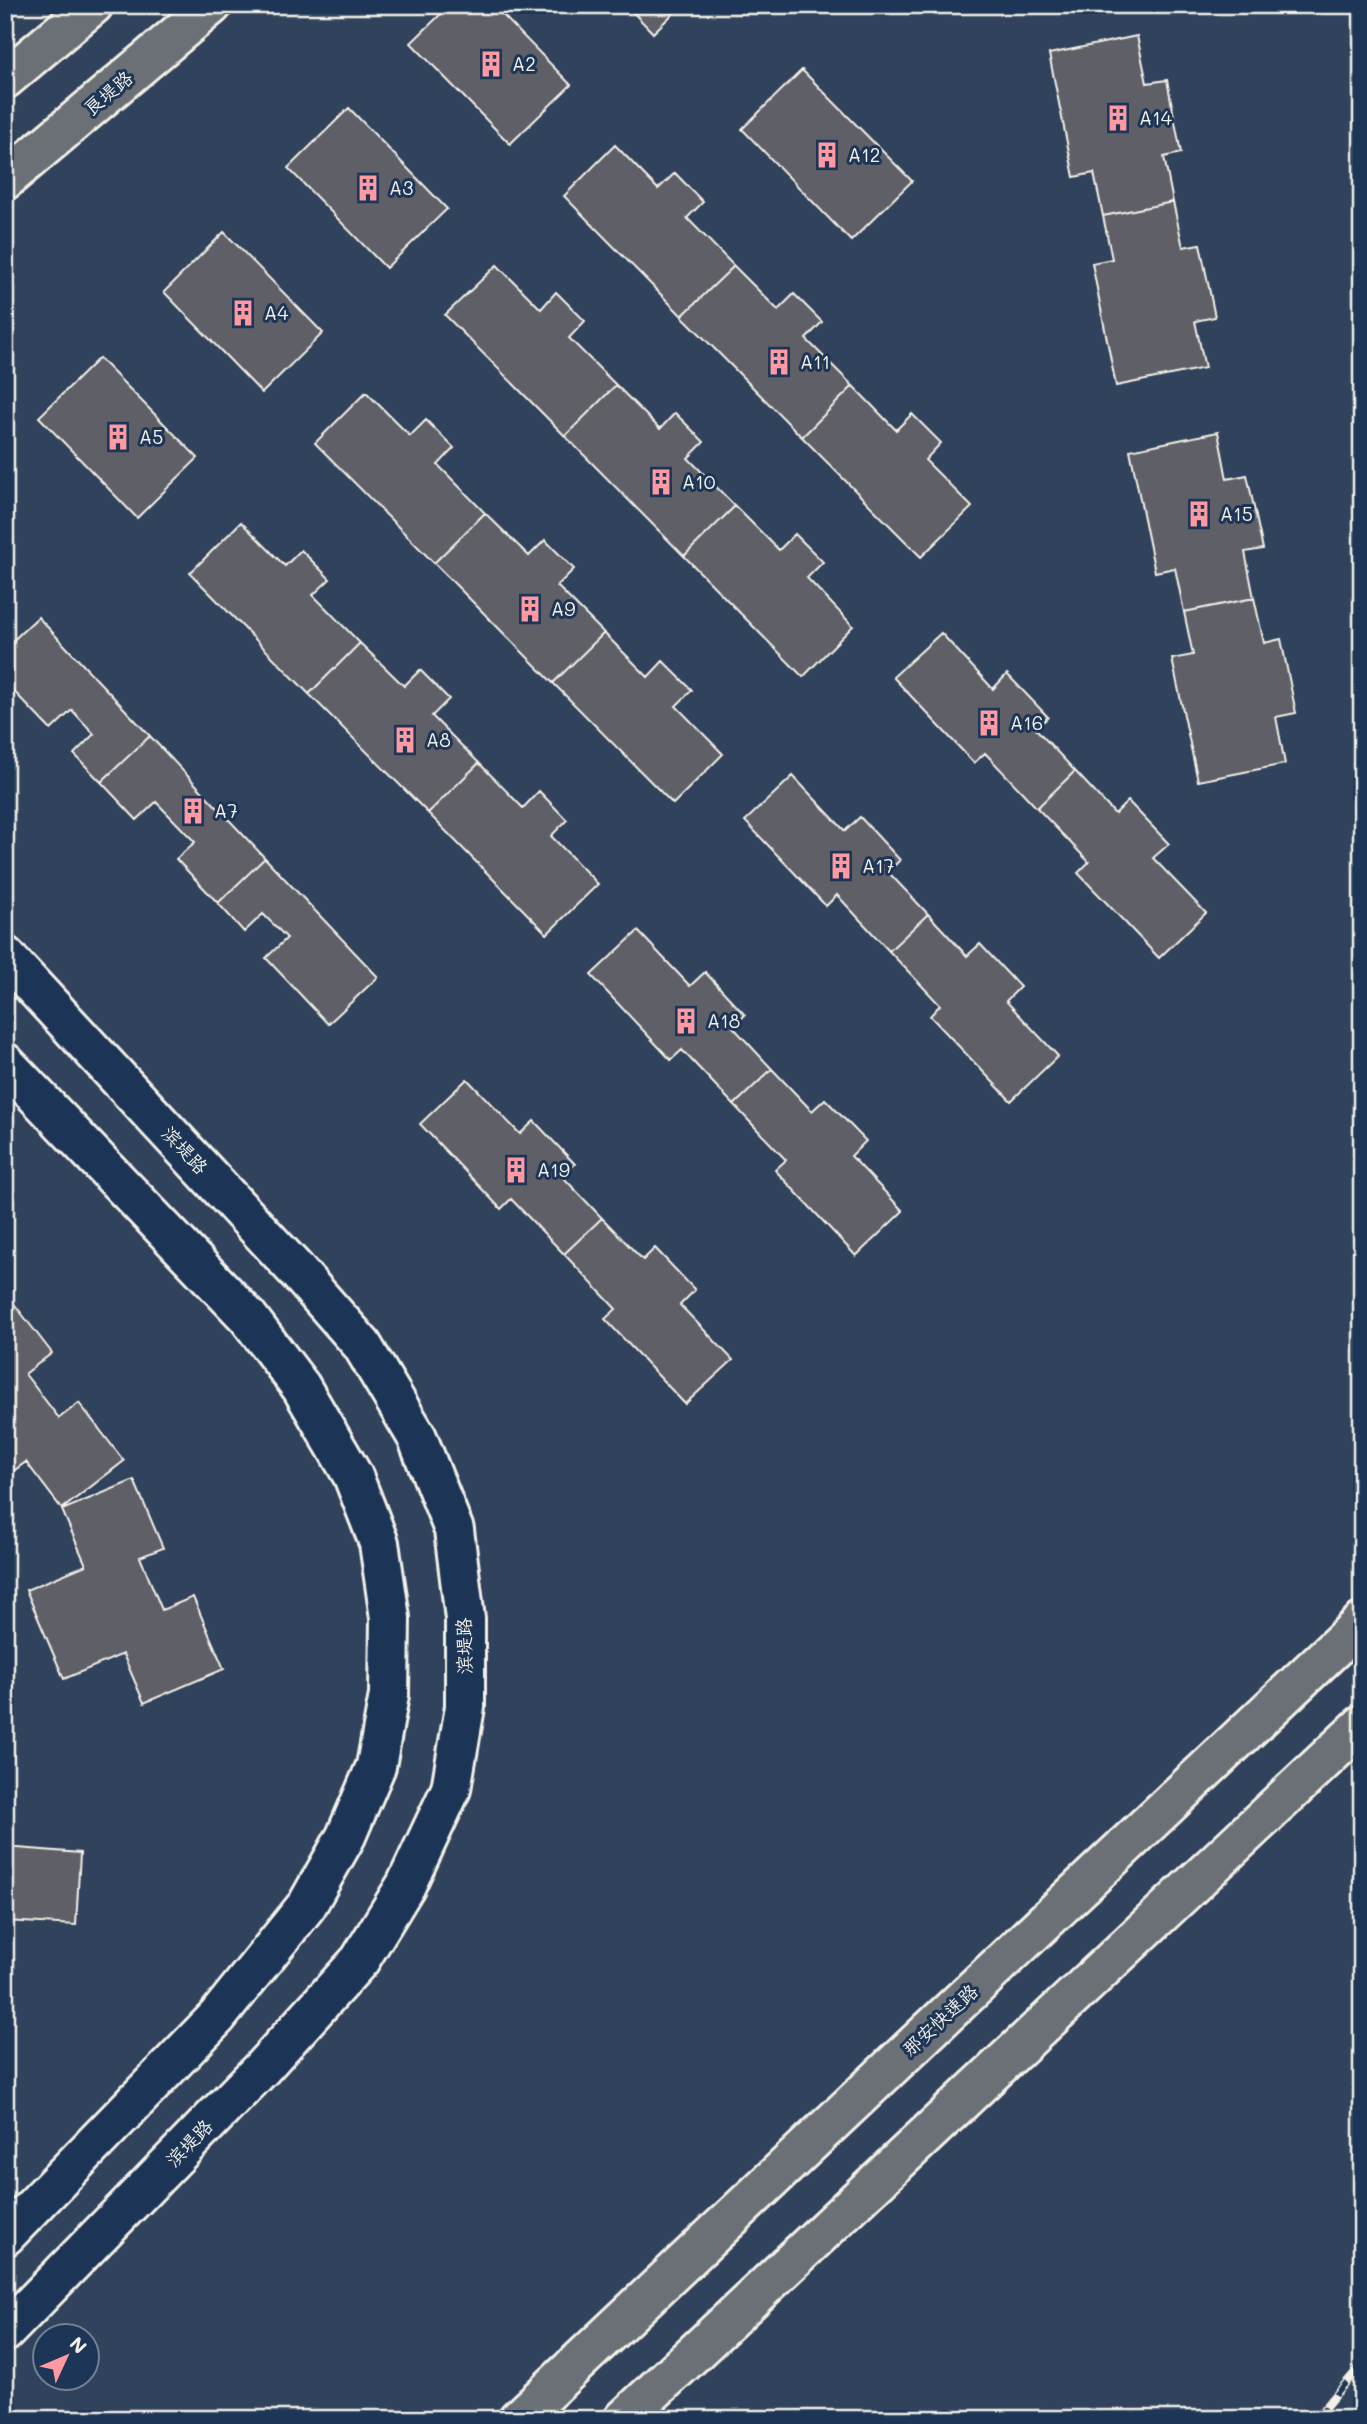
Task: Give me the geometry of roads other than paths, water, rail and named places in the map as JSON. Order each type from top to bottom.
[{"type":"main road","points":[[5,79],[93,5]]},
{"type":"main road","name":"良堤路","points":[[5,180],[212,5]]},
{"type":"main road","name":"那安快速路","points":[[518,2419],[1362,1622]]},
{"type":"main road","points":[[624,2419],[1362,1725]]},
{"type":"street","name":"滨堤路","points":[[5,956],[296,1269],[362,1345],[417,1437],[454,1530],[465,1619],[465,1707],[451,1788],[406,1885],[360,1960],[262,2068],[5,2332]]},
{"type":"street","points":[[5,1063],[248,1317],[301,1387],[353,1476],[379,1543],[390,1618],[389,1695],[376,1766],[346,1836],[307,1905],[217,2017],[5,2236]]},
{"type":"railway","points":[[1315,2419],[1362,2364]]},
{"type":"railway","points":[[1352,2419],[1362,2408]]},
{"type":"place","name":"A2","points":[[491,64]]},
{"type":"place","name":"A14","points":[[1118,118]]},
{"type":"place","name":"A12","points":[[827,155]]},
{"type":"place","name":"A3","points":[[368,188]]},
{"type":"place","name":"A4","points":[[243,313]]},
{"type":"place","name":"A11","points":[[779,362]]},
{"type":"place","name":"A5","points":[[118,437]]},
{"type":"place","name":"A10","points":[[661,482]]},
{"type":"place","name":"A15","points":[[1199,514]]},
{"type":"place","name":"A9","points":[[530,609]]},
{"type":"place","name":"A16","points":[[989,723]]},
{"type":"place","name":"A8","points":[[405,740]]},
{"type":"place","name":"A7","points":[[193,811]]},
{"type":"place","name":"A17","points":[[841,866]]},
{"type":"place","name":"A18","points":[[686,1021]]},
{"type":"place","name":"A19","points":[[516,1170]]}]
